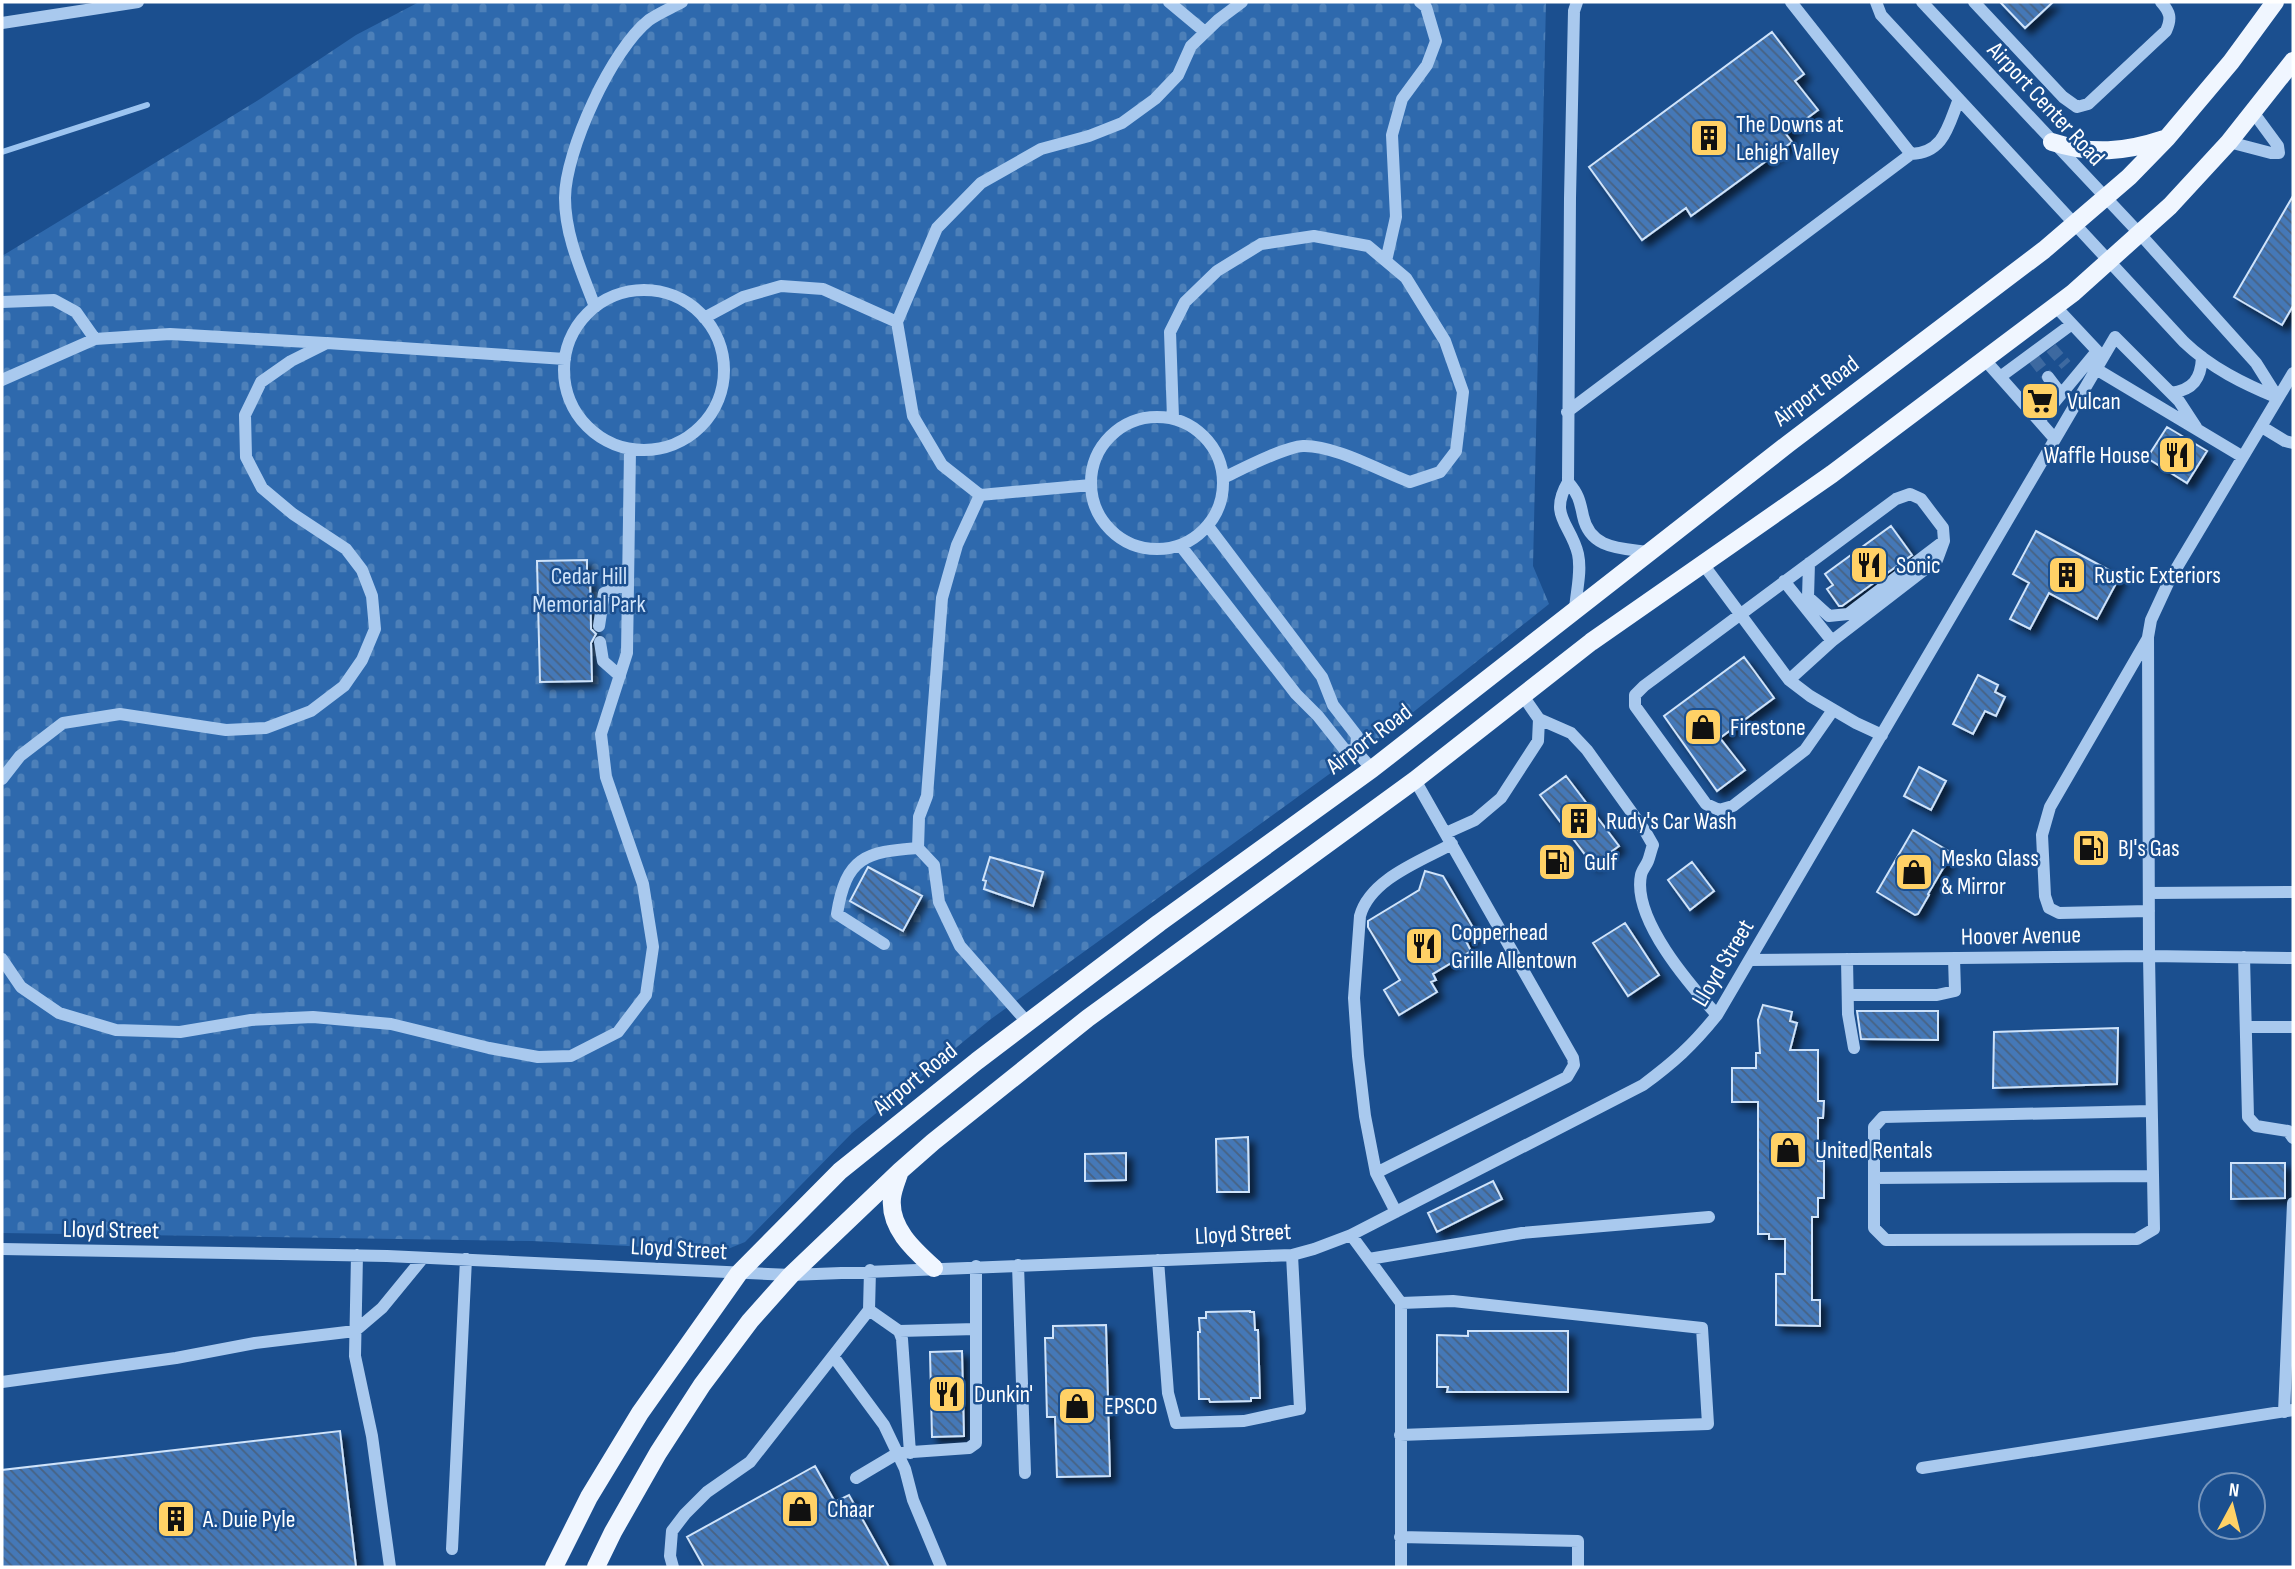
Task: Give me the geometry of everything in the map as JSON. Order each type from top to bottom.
[{"type":"main road","name":"Airport Road","points":[[554,1567],[589,1497],[640,1413],[739,1273],[840,1171],[1159,923],[1372,769],[1648,552],[2075,224],[2129,177],[2167,138],[2231,62],[2275,2]]},
{"type":"main road","points":[[596,1567],[658,1453],[702,1385],[750,1321],[791,1275],[900,1171],[1088,1018],[1415,779],[1591,642],[1832,474],[2056,307],[2170,206],[2229,142],[2293,61]]},
{"type":"main road","points":[[2052,142],[2087,151],[2108,152],[2139,147],[2167,138]]},
{"type":"main road","points":[[900,1171],[892,1198],[893,1215],[911,1247],[934,1268]]},
{"type":"street","points":[[2,23],[138,2]]},
{"type":"street","points":[[595,307],[571,242],[565,197],[575,144],[617,57],[664,7],[682,2]]},
{"type":"street","points":[[1169,2],[1205,32]]},
{"type":"street","points":[[1091,485],[980,495],[942,465],[913,416],[897,321],[937,228],[982,183],[1041,149],[1089,136],[1122,123],[1155,99],[1178,75],[1191,46],[1242,2]]},
{"type":"street","points":[[1386,261],[1396,217],[1392,135],[1402,99],[1427,65],[1436,41],[1426,8],[1420,2]]},
{"type":"street","points":[[1575,610],[1578,557],[1560,514],[1560,495],[1568,482],[1570,144],[1574,11],[1577,2]]},
{"type":"street","points":[[1792,2],[1910,154]]},
{"type":"street","points":[[1876,2],[1881,15],[2184,342],[2244,384],[2278,398]]},
{"type":"street","name":"Airport Center Road","points":[[1922,2],[2140,234],[2256,363],[2278,398]]},
{"type":"street","points":[[1974,2],[2063,97],[2077,107],[2088,104],[2166,31],[2171,20],[2168,9],[2161,2]]},
{"type":"street","points":[[1567,412],[1910,154],[1926,154],[1938,144],[1959,99]]},
{"type":"street","points":[[2229,142],[2279,153],[2278,146],[2253,112]]},
{"type":"street","points":[[1173,418],[1170,332],[1185,302],[1217,271],[1261,244],[1314,236],[1368,246],[1406,278],[1445,341],[1463,392],[1456,451],[1440,472],[1410,482],[1338,452],[1303,446],[1267,458],[1223,478]]},
{"type":"street","points":[[704,318],[743,297],[781,286],[823,289],[897,321]]},
{"type":"street","points":[[645,290],[672,295],[696,308],[704,318],[713,329],[723,354],[724,381],[717,406],[702,427],[681,442],[656,450],[629,450],[605,441],[585,425],[570,403],[564,378],[565,359],[576,327],[595,307],[618,294],[645,290]]},
{"type":"street","points":[[2,302],[54,300],[76,312],[95,339]]},
{"type":"street","points":[[2056,307],[2099,359],[2171,415],[2196,427],[2243,457]]},
{"type":"street","points":[[2000,377],[2049,346],[2072,324]]},
{"type":"street","points":[[2,380],[95,339],[170,334],[565,359]]},
{"type":"street","name":"Lloyd Street","points":[[2,1249],[357,1255],[791,1275],[1292,1255],[1351,1235],[1643,1085],[1679,1058],[1717,1016],[2055,439],[2099,359],[2115,337],[2171,393]]},
{"type":"street","points":[[2,779],[20,756],[63,723],[120,714],[226,730],[266,728],[311,712],[344,686],[362,660],[375,629],[372,596],[362,570],[346,549],[293,514],[261,488],[246,457],[245,415],[261,382],[291,361],[327,343]]},
{"type":"street","points":[[2171,393],[2194,385],[2200,373],[2202,357]]},
{"type":"street","points":[[2039,421],[2076,376],[2099,359]]},
{"type":"street","points":[[1984,360],[2055,439]]},
{"type":"street","points":[[2066,365],[2076,376]]},
{"type":"street","points":[[2151,1111],[1883,1117],[1874,1127],[1874,1228],[1886,1240],[2137,1239],[2154,1229],[2148,956],[2148,637],[2151,620],[2170,579],[2293,373]]},
{"type":"street","points":[[2048,377],[2061,394]]},
{"type":"street","points":[[2171,393],[2196,427]]},
{"type":"street","points":[[1150,416],[1173,418],[1194,427],[1211,442],[1221,462],[1223,478],[1220,507],[1208,526],[1191,541],[1171,548],[1149,549],[1129,543],[1111,531],[1098,514],[1091,494],[1091,472],[1098,452],[1111,435],[1128,422],[1150,416]]},
{"type":"street","points":[[2262,427],[2285,442],[2293,443]]},
{"type":"street","points":[[2,959],[21,987],[60,1013],[116,1030],[180,1032],[251,1020],[313,1017],[391,1024],[538,1057],[571,1056],[618,1032],[646,995],[653,947],[643,884],[606,776],[601,734],[627,653],[629,450]]},
{"type":"street","points":[[1568,482],[1578,493],[1586,529],[1597,541],[1618,548],[1648,552]]},
{"type":"street","points":[[1789,680],[1832,641],[1937,560],[1944,541],[1943,528],[1921,499],[1910,494],[1896,499],[1635,695],[1635,706],[1706,804],[1718,810],[1733,806],[1805,750],[1833,710]]},
{"type":"street","points":[[980,495],[957,545],[942,598],[927,796],[919,817],[918,848],[934,865],[939,902],[960,946],[1027,1023]]},
{"type":"street","points":[[1208,526],[1322,677],[1333,705],[1357,736],[1356,751]]},
{"type":"street","points":[[1809,563],[1808,597],[1829,617],[1848,614],[1944,541]]},
{"type":"street","points":[[1180,545],[1296,694],[1345,750],[1356,751],[1372,769]]},
{"type":"street","points":[[1703,564],[1789,680],[1833,710],[1882,735]]},
{"type":"street","points":[[1784,582],[1832,641]]},
{"type":"street","points":[[599,626],[604,593],[628,583]]},
{"type":"street","points":[[2148,637],[2050,807],[2042,835],[2045,896],[2049,908],[2059,913],[2149,911]]},
{"type":"street","points":[[600,642],[603,661],[620,676]]},
{"type":"street","points":[[1523,696],[1539,719],[1571,733],[1587,750],[1645,831],[1653,845],[1641,874],[1641,897],[1647,919],[1689,985],[1717,1016]]},
{"type":"street","points":[[1318,716],[1333,705]]},
{"type":"street","points":[[1396,1212],[1376,1173],[1356,1037],[1354,998],[1360,916],[1363,906],[1386,880],[1449,839],[1501,798],[1538,741],[1539,719]]},
{"type":"street","points":[[1376,1173],[1567,1077],[1574,1065],[1573,1058],[1549,1014],[1415,779]]},
{"type":"street","points":[[884,944],[837,914],[840,891],[856,863],[883,851],[918,848]]},
{"type":"street","points":[[2149,893],[2293,892]]},
{"type":"street","name":"Hoover Avenue","points":[[1750,960],[2148,956],[2293,958]]},
{"type":"street","points":[[2244,957],[2248,1117],[2256,1125],[2288,1131],[2293,1138]]},
{"type":"street","points":[[1848,995],[1937,995],[1955,991],[1954,958]]},
{"type":"street","points":[[1847,959],[1848,1014],[1854,1048]]},
{"type":"street","points":[[2246,1027],[2292,1029]]},
{"type":"street","points":[[1874,1178],[2153,1176]]},
{"type":"street","points":[[1922,1468],[2289,1411],[2293,1203]]},
{"type":"street","points":[[1369,1259],[1522,1233],[1709,1217]]},
{"type":"street","points":[[1351,1235],[1401,1303],[1401,1567]]},
{"type":"street","points":[[357,1255],[355,1356],[372,1436],[390,1567]]},
{"type":"street","points":[[1158,1260],[1168,1393],[1176,1423],[1230,1421],[1300,1409],[1292,1255]]},
{"type":"street","points":[[2,1382],[176,1358],[255,1343],[355,1331],[382,1308],[423,1258]]},
{"type":"street","points":[[452,1549],[466,1259]]},
{"type":"street","points":[[1018,1265],[1025,1473]]},
{"type":"street","points":[[856,1478],[904,1453],[969,1448],[976,1443],[976,1266]]},
{"type":"street","points":[[673,1567],[670,1556],[672,1531],[707,1492],[750,1462],[869,1310],[870,1270]]},
{"type":"street","points":[[1401,1303],[1453,1301],[1702,1328],[1708,1424],[1401,1434]]},
{"type":"street","points":[[869,1310],[899,1331],[902,1339],[905,1469],[913,1500],[941,1567]]},
{"type":"street","points":[[899,1331],[976,1329]]},
{"type":"street","points":[[833,1356],[904,1453]]},
{"type":"street","points":[[1400,1537],[1578,1541],[1578,1567]]},
{"type":"green space","name":"Cedar Hill Memorial Park","points":[[419,2],[1546,2],[1533,566],[1549,604],[1397,725],[991,1019],[852,1133],[745,1242],[723,1251],[532,1241],[2,1233],[2,256],[260,99],[356,35]]},
{"type":"building","points":[[2000,2],[2053,2],[2025,28]]},
{"type":"building","name":"The Downs at Lehigh Valley","points":[[1772,32],[1804,74],[1795,81],[1818,110],[1786,134],[1792,142],[1691,216],[1686,208],[1642,240],[1589,167]]},
{"type":"building","points":[[2293,196],[2293,306],[2282,325],[2234,297]]},
{"type":"building","name":"Waffle House","points":[[2167,427],[2207,451],[2187,483],[2147,458]]},
{"type":"building","name":"Sonic","points":[[1891,526],[1912,555],[1839,606],[1827,589],[1833,585],[1825,574]]},
{"type":"building","name":"Rustic Exteriors","points":[[2036,531],[2120,576],[2097,619],[2049,593],[2030,629],[2010,619],[2029,583],[2013,574]]},
{"type":"building","points":[[587,560],[591,629],[596,634],[591,643],[592,681],[540,682],[537,561]]},
{"type":"building","name":"Firestone","points":[[1744,657],[1774,698],[1720,738],[1745,770],[1717,791],[1664,716]]},
{"type":"building","points":[[1978,675],[1998,685],[1995,692],[2005,697],[1996,716],[1985,711],[1973,734],[1953,724]]},
{"type":"building","points":[[1919,767],[1946,781],[1931,810],[1904,796]]},
{"type":"building","name":"Rudy's Car Wash","points":[[1566,776],[1619,846],[1593,865],[1540,795]]},
{"type":"building","name":"Mesko Glass & Mirror","points":[[1913,830],[1952,853],[1915,915],[1877,892]]},
{"type":"building","points":[[990,857],[1043,872],[1033,906],[984,889],[986,881],[983,880]]},
{"type":"building","points":[[1692,862],[1714,891],[1690,910],[1668,880]]},
{"type":"building","points":[[868,867],[922,896],[903,931],[850,901]]},
{"type":"building","name":"Copperhead Grille Allentown","points":[[1425,871],[1443,876],[1475,931],[1472,933],[1474,936],[1466,941],[1471,951],[1433,974],[1436,980],[1431,982],[1437,992],[1399,1015],[1384,990],[1400,980],[1368,927],[1368,921],[1419,890]]},
{"type":"building","points":[[1625,923],[1659,975],[1628,996],[1593,943]]},
{"type":"building","name":"United Rentals","points":[[1763,1005],[1792,1012],[1790,1021],[1797,1023],[1790,1050],[1818,1050],[1818,1101],[1824,1101],[1823,1118],[1818,1118],[1818,1161],[1824,1161],[1824,1198],[1818,1198],[1818,1217],[1812,1217],[1812,1300],[1820,1300],[1820,1326],[1776,1325],[1776,1274],[1785,1274],[1785,1239],[1769,1239],[1769,1234],[1758,1234],[1758,1102],[1732,1102],[1732,1068],[1756,1068],[1756,1053],[1760,1053],[1758,1020]]},
{"type":"building","points":[[1857,1011],[1938,1011],[1938,1040],[1861,1039]]},
{"type":"building","points":[[2118,1028],[2117,1084],[1993,1088],[1994,1032]]},
{"type":"building","points":[[1248,1137],[1249,1192],[1217,1192],[1216,1139]]},
{"type":"building","points":[[1126,1153],[1126,1180],[1085,1181],[1085,1154]]},
{"type":"building","points":[[2231,1163],[2285,1163],[2285,1198],[2231,1199]]},
{"type":"building","points":[[1493,1181],[1502,1199],[1437,1232],[1428,1213]]},
{"type":"building","points":[[1206,1312],[1254,1312],[1255,1330],[1258,1330],[1260,1398],[1251,1398],[1251,1401],[1210,1402],[1209,1399],[1199,1399],[1199,1318],[1206,1318]]},
{"type":"building","name":"EPSCO","points":[[1106,1325],[1110,1476],[1057,1477],[1055,1417],[1047,1417],[1045,1338],[1053,1338],[1053,1326]]},
{"type":"building","points":[[1468,1331],[1568,1331],[1568,1392],[1447,1392],[1448,1387],[1437,1387],[1437,1335],[1468,1336]]},
{"type":"building","name":"Dunkin'","points":[[962,1351],[964,1436],[932,1437],[930,1352]]},
{"type":"building","name":"A. Duie Pyle","points":[[340,1431],[356,1567],[2,1567],[2,1470]]},
{"type":"building","points":[[815,1466],[835,1502],[849,1495],[889,1567],[704,1567],[687,1537]]},
{"type":"waterway","points":[[2,152],[147,105]]},
{"type":"tunnel","points":[[2051,348],[2066,365]]},
{"type":"tunnel","points":[[2034,359],[2048,377]]},
{"type":"place","name":"The Downs at Lehigh Valley","points":[[1709,138]]},
{"type":"place","name":"Vulcan","points":[[2040,401]]},
{"type":"place","name":"Waffle House","points":[[2177,455]]},
{"type":"place","name":"Sonic","points":[[1869,565]]},
{"type":"place","name":"Rustic Exteriors","points":[[2067,575]]},
{"type":"place","name":"Firestone","points":[[1703,727]]},
{"type":"place","name":"Rudy's Car Wash","points":[[1579,821]]},
{"type":"place","name":"BJ's Gas","points":[[2091,848]]},
{"type":"place","name":"Gulf","points":[[1557,862]]},
{"type":"place","name":"Mesko Glass & Mirror","points":[[1914,872]]},
{"type":"place","name":"Copperhead Grille Allentown","points":[[1424,946]]},
{"type":"place","name":"United Rentals","points":[[1788,1150]]},
{"type":"place","name":"Dunkin'","points":[[947,1394]]},
{"type":"place","name":"EPSCO","points":[[1077,1406]]},
{"type":"place","name":"Chaar","points":[[800,1509]]},
{"type":"place","name":"A. Duie Pyle","points":[[176,1519]]}]
